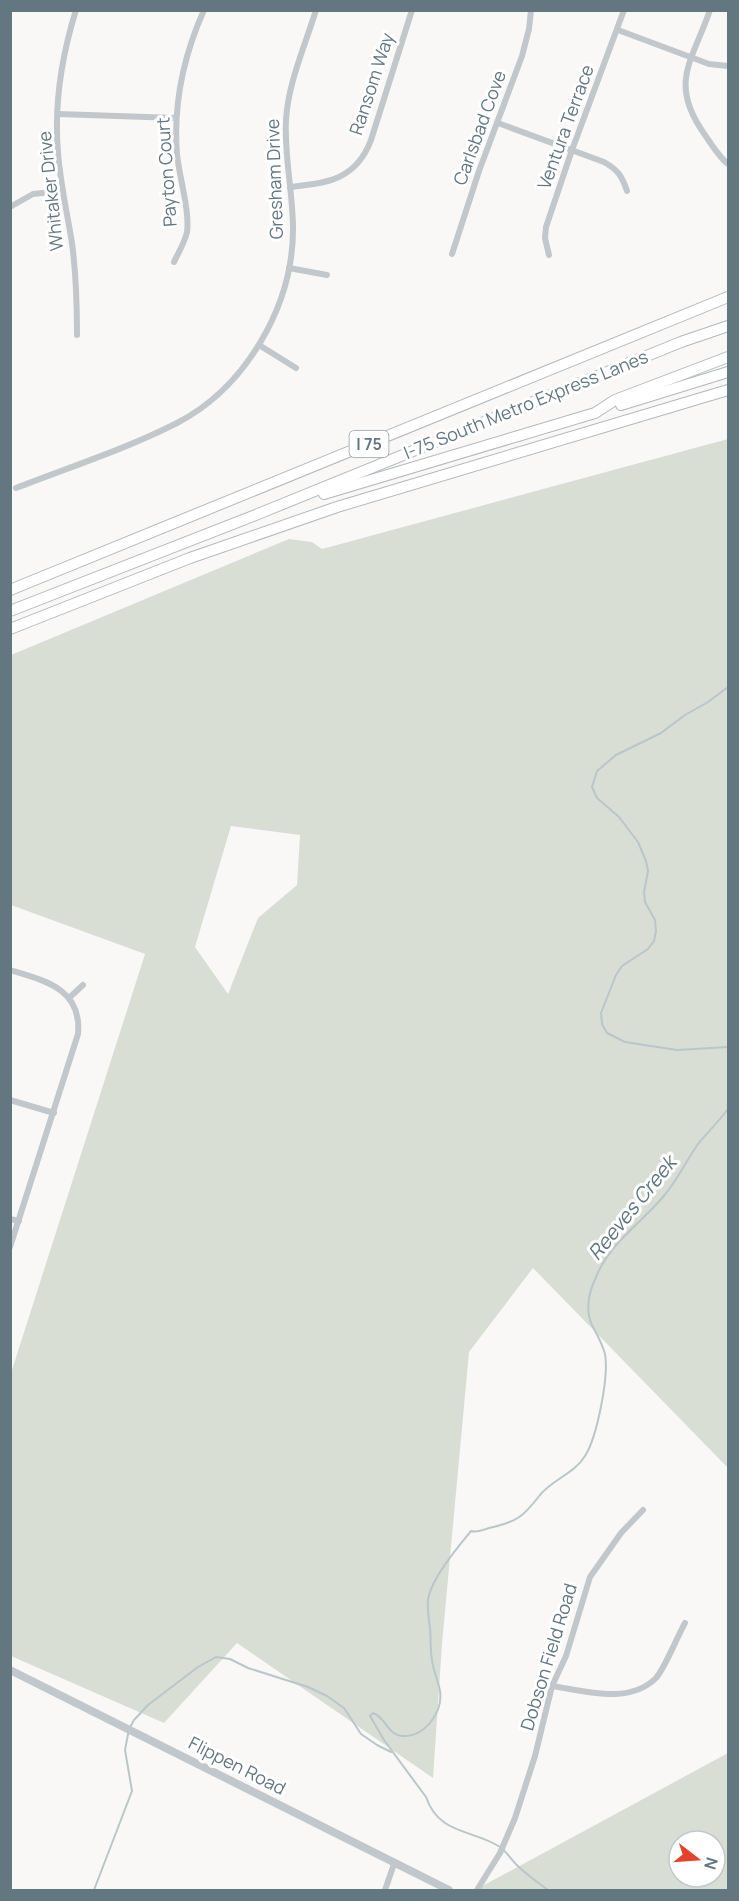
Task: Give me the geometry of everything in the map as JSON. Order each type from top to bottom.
[{"type":"highway","name":"I 75","points":[[10,590],[729,297]]},
{"type":"highway","name":"I-75 South Metro Express Lanes","points":[[10,611],[258,514],[729,324]]},
{"type":"highway","name":"I-75 South Metro Express Lanes","points":[[258,514],[595,412],[615,400],[729,357]]},
{"type":"highway","points":[[595,412],[729,372]]},
{"type":"highway","points":[[10,629],[190,558],[337,507],[729,390]]},
{"type":"street","name":"Whitaker Drive","points":[[76,10],[65,49],[58,114],[58,149],[62,191],[72,244],[77,335]]},
{"type":"street","name":"Payton Court","points":[[174,262],[187,232],[185,202],[177,154],[177,118],[181,76],[193,36],[204,10]]},
{"type":"street","name":"Gresham Drive","points":[[16,488],[178,422],[220,390],[247,363],[259,345],[273,317],[289,268],[293,228],[286,118],[292,84],[316,10]]},
{"type":"street","name":"Ransom Way","points":[[290,187],[323,183],[335,179],[352,168],[362,157],[371,140],[412,10]]},
{"type":"street","name":"Carlsbad Cove","points":[[452,254],[527,42],[531,10]]},
{"type":"street","name":"Ventura Terrace","points":[[549,255],[545,238],[546,227],[624,10]]},
{"type":"street","points":[[710,10],[691,57],[685,82],[691,112],[722,159],[729,164]]},
{"type":"street","points":[[618,30],[709,64],[729,66]]},
{"type":"street","points":[[58,114],[177,118]]},
{"type":"street","points":[[498,123],[616,169],[622,176],[627,191]]},
{"type":"street","points":[[10,207],[33,194],[62,191]]},
{"type":"street","points":[[289,268],[327,274]]},
{"type":"street","points":[[259,345],[296,368]]},
{"type":"street","points":[[10,970],[47,981],[62,991],[73,1003],[79,1019],[78,1034],[10,1247]]},
{"type":"street","points":[[69,998],[83,985]]},
{"type":"street","points":[[10,1100],[54,1113]]},
{"type":"street","points":[[10,1219],[19,1221]]},
{"type":"street","name":"Dobson Field Road","points":[[477,1890],[501,1853],[515,1818],[536,1756],[552,1686],[566,1656],[590,1577],[621,1533],[643,1510]]},
{"type":"street","points":[[552,1686],[609,1695],[637,1691],[657,1677],[685,1623]]},
{"type":"street","name":"Flippen Road","points":[[10,1670],[71,1698],[449,1890]]},
{"type":"street","points":[[385,1890],[394,1863]]},
{"type":"shaded area","points":[[728,439],[728,1468],[533,1268],[469,1352],[442,1644],[433,1778],[237,1643],[164,1723],[11,1656],[11,1373],[145,954],[11,905],[11,655],[289,539],[312,542],[322,549]],"holes":[[[231,826],[300,835],[297,885],[258,918],[228,994],[195,947]]]},
{"type":"shaded area","points":[[728,1753],[728,1890],[475,1890]]},
{"type":"waterway","name":"Reeves Creek","points":[[728,687],[661,733],[616,755],[597,771],[592,787],[597,798],[619,817],[638,842],[648,871],[644,892],[645,902],[655,920],[656,931],[654,941],[648,949],[622,966],[616,975],[601,1013],[602,1024],[607,1033],[625,1042],[677,1050],[728,1047]]},
{"type":"waterway","name":"Reeves Creek","points":[[548,1890],[522,1870],[500,1847],[448,1825],[439,1818],[384,1740],[370,1716],[373,1713],[377,1715],[390,1730],[404,1736],[419,1732],[436,1714],[440,1691],[431,1656],[428,1607],[434,1583],[445,1564],[471,1531],[499,1526],[519,1518],[545,1489],[575,1467],[585,1456],[598,1421],[606,1364],[605,1354],[589,1313],[589,1301],[594,1283],[609,1254],[663,1197],[698,1144],[728,1109]]},
{"type":"waterway","name":"Reeves Creek","points":[[94,1890],[132,1791],[125,1750],[129,1729],[148,1705],[198,1667],[216,1657],[230,1659],[248,1668],[308,1687],[327,1696],[344,1708],[361,1734],[391,1752]]}]
